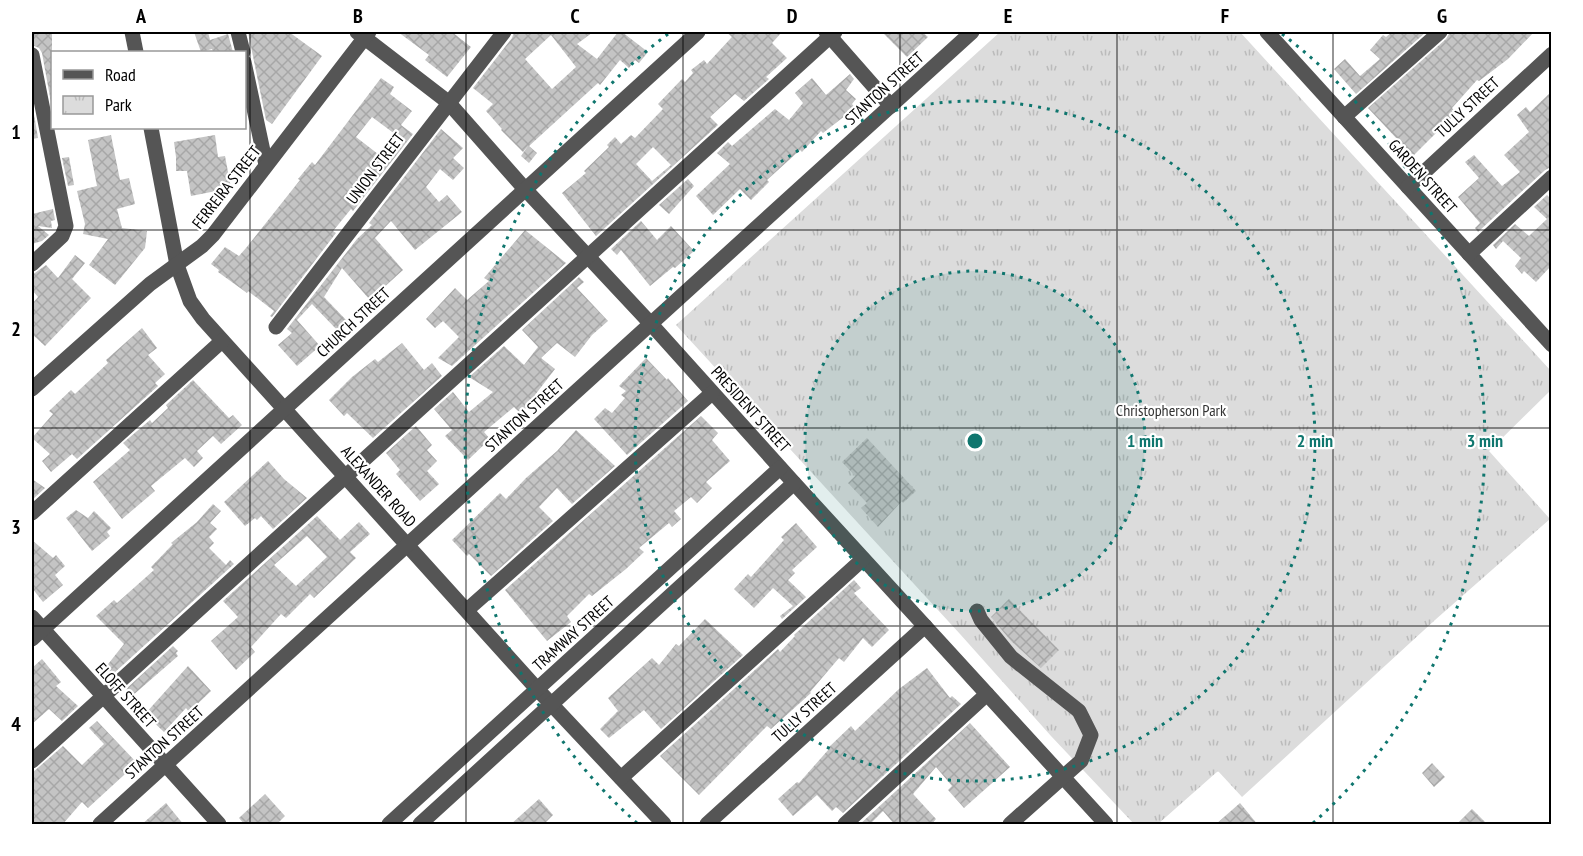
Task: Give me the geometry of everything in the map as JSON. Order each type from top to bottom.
[{"type":"street","points":[[132,32],[136,51]]},
{"type":"street","points":[[238,32],[243,51]]},
{"type":"street","name":"UNION STREET","points":[[276,327],[504,32]]},
{"type":"street","name":"CHURCH STREET","points":[[37,634],[524,188],[698,32]]},
{"type":"street","name":"STANTON STREET","points":[[100,825],[972,32]]},
{"type":"street","points":[[1344,117],[1440,32]]},
{"type":"street","name":"PRESIDENT STREET","points":[[364,33],[448,102],[1106,825]]},
{"type":"street","name":"FERREIRA STREET","points":[[32,389],[150,284],[202,246],[213,235],[364,33]]},
{"type":"street","points":[[32,761],[830,33],[891,106]]},
{"type":"street","name":"GARDEN STREET","points":[[1273,33],[1344,117],[1549,338]]},
{"type":"street","name":"TULLY STREET","points":[[1408,187],[1551,54]]},
{"type":"street","points":[[32,55],[66,226],[62,236],[32,264]]},
{"type":"street","points":[[246,71],[266,165]]},
{"type":"street","name":"ALEXANDER ROAD","points":[[151,129],[177,265],[190,301],[222,341],[538,690],[664,825]]},
{"type":"street","points":[[1469,254],[1551,177]]},
{"type":"street","points":[[32,513],[222,341]]},
{"type":"street","points":[[467,610],[712,393]]},
{"type":"street","name":"TRAMWAY STREET","points":[[390,825],[780,468]]},
{"type":"street","points":[[420,825],[794,483]]},
{"type":"street","points":[[621,778],[863,559]]},
{"type":"street","points":[[661,578],[675,594]]},
{"type":"street","points":[[977,611],[981,620],[1011,657],[1079,711],[1091,735],[1081,761],[1010,825]]},
{"type":"street","name":"ELOFF STREET","points":[[32,617],[37,634],[103,696],[219,825]]},
{"type":"street","name":"TULLY STREET","points":[[707,825],[925,626]]},
{"type":"street","points":[[845,825],[987,694]]},
{"type":"green space","name":"Christopherson Park","points":[[1000,32],[1240,32],[1551,371],[1551,390],[1489,451],[1550,519],[1435,620],[1242,797],[1218,771],[1158,824],[1134,824],[676,325]]},
{"type":"building","points":[[32,32],[52,32],[51,102],[42,53],[39,48],[32,45]]},
{"type":"building","points":[[194,32],[208,32],[210,40],[228,34],[233,51],[213,51],[212,49],[201,51]]},
{"type":"building","points":[[248,32],[289,32],[322,56],[272,124],[266,120]]},
{"type":"building","points":[[398,32],[452,32],[471,47],[447,77],[425,60],[429,55]]},
{"type":"building","points":[[514,32],[593,32],[577,44],[597,59],[618,32],[622,32],[648,52],[639,63],[635,60],[629,68],[620,60],[600,85],[598,83],[529,146],[537,153],[529,163],[521,156],[528,146],[523,152],[501,130],[486,111],[493,104],[473,88],[512,38]],"holes":[[[551,35],[576,67],[552,89],[525,59]]]},
{"type":"building","points":[[726,32],[782,32],[772,43],[787,58],[766,77],[769,79],[744,101],[735,94],[710,117],[718,125],[596,236],[562,193],[586,173],[584,171],[609,147],[607,145],[615,137],[621,144],[631,135],[635,138],[663,109],[658,104],[682,79],[685,82],[693,73],[691,70],[704,60],[707,64],[732,37]],"holes":[[[653,147],[671,165],[652,181],[636,164]]]},
{"type":"building","points":[[882,32],[922,32],[928,37],[907,57]]},
{"type":"building","points":[[1392,32],[1426,32],[1356,94],[1334,69],[1345,59],[1360,76],[1380,59],[1370,50],[1383,35],[1386,37]]},
{"type":"building","points":[[1450,32],[1534,32],[1508,59],[1479,81],[1477,80],[1452,108],[1456,113],[1413,156],[1368,108],[1446,39]]},
{"type":"building","points":[[850,74],[854,79],[846,90],[856,99],[852,104],[855,108],[823,133],[821,131],[802,152],[800,150],[767,180],[769,182],[751,200],[740,189],[713,215],[696,196],[730,164],[717,153],[728,142],[732,146],[775,109],[789,120],[803,103],[795,93],[812,78],[826,95]]},
{"type":"building","points":[[381,78],[394,87],[390,94],[412,111],[401,125],[413,134],[353,211],[351,209],[333,231],[336,233],[272,317],[270,316],[274,311],[218,272],[219,270],[211,264],[225,247],[239,256],[312,162],[315,165]],"holes":[[[372,117],[403,140],[387,161],[356,137]]]},
{"type":"building","points":[[1551,92],[1551,167],[1478,232],[1475,228],[1480,223],[1458,197],[1479,178],[1465,162],[1474,155],[1502,186],[1520,172],[1504,155],[1529,132],[1517,115],[1526,107],[1530,112]]},
{"type":"building","points":[[32,102],[38,138],[32,139]]},
{"type":"building","points":[[441,129],[463,148],[453,158],[464,168],[453,180],[440,169],[426,187],[439,202],[447,195],[462,212],[415,250],[391,221],[375,238],[403,270],[370,300],[342,268],[324,297],[349,323],[339,332],[312,304],[297,320],[320,346],[297,366],[278,345],[292,333],[287,329],[357,239],[372,225],[369,223]]},
{"type":"building","points":[[111,135],[120,180],[129,178],[135,204],[117,209],[122,228],[147,231],[145,248],[115,285],[89,265],[108,239],[83,234],[85,224],[77,191],[97,186],[88,140]]},
{"type":"building","points":[[215,135],[218,157],[225,156],[231,188],[191,196],[187,171],[176,171],[174,142]]},
{"type":"building","points":[[69,157],[74,185],[68,186],[62,158]]},
{"type":"building","points":[[688,179],[694,186],[669,214],[659,205]]},
{"type":"building","points":[[1547,195],[1551,199],[1551,266],[1536,282],[1524,271],[1522,274],[1515,266],[1521,258],[1503,241],[1496,249],[1493,245],[1515,224],[1529,236],[1547,219],[1534,207]]},
{"type":"building","points":[[53,209],[55,220],[51,221],[52,228],[38,226],[49,235],[42,241],[32,244],[32,214]]},
{"type":"building","points":[[641,221],[657,240],[671,226],[694,251],[650,286],[621,250],[617,255],[611,249]]},
{"type":"building","points":[[525,230],[566,263],[452,366],[438,358],[459,337],[443,321],[435,328],[426,319],[455,288],[467,300],[489,281],[484,278]]},
{"type":"building","points":[[75,255],[85,263],[72,279],[91,298],[45,346],[32,334],[32,304],[38,297],[32,290],[32,275],[46,265],[58,278]]},
{"type":"building","points":[[579,277],[584,282],[577,288],[608,321],[592,335],[575,357],[557,343],[541,358],[555,369],[535,395],[538,398],[520,413],[514,407],[484,432],[490,439],[468,460],[445,436],[452,430],[434,409],[453,392],[469,412],[493,392],[469,377],[504,346],[524,365],[538,347],[522,330]]},
{"type":"building","points":[[142,328],[157,348],[148,355],[165,374],[155,383],[158,386],[77,459],[72,454],[51,472],[42,461],[50,454],[32,438],[53,414],[49,411],[71,390],[75,394],[108,363],[106,360]]},
{"type":"building","points":[[402,343],[424,370],[432,363],[442,376],[373,438],[347,413],[344,416],[329,400],[352,377],[375,359],[378,362]]},
{"type":"building","points":[[646,358],[688,401],[627,455],[594,419],[605,408],[612,413],[625,398],[621,395],[626,391],[619,386]]},
{"type":"building","points":[[193,380],[229,418],[233,415],[242,425],[221,444],[213,436],[197,451],[203,458],[194,467],[185,458],[151,486],[155,491],[122,519],[93,482],[130,450],[123,443],[150,420],[152,423],[168,408],[166,405]]},
{"type":"building","points":[[701,416],[718,433],[712,440],[730,461],[706,482],[712,488],[697,503],[691,497],[674,511],[681,519],[672,527],[669,523],[639,548],[644,552],[592,596],[589,594],[567,616],[571,622],[547,641],[505,590]]},
{"type":"building","points":[[416,426],[432,445],[427,450],[437,461],[427,471],[439,484],[420,501],[396,474],[400,470],[386,453]]},
{"type":"building","points":[[576,430],[615,466],[572,504],[557,488],[539,507],[553,521],[491,576],[452,540],[500,493],[506,499]]},
{"type":"building","points":[[867,438],[916,491],[903,503],[902,501],[878,527],[861,508],[867,503],[848,483],[855,476],[842,462]]},
{"type":"building","points":[[268,461],[284,479],[307,498],[273,529],[261,516],[245,526],[224,502]]},
{"type":"building","points":[[32,479],[45,488],[32,500]]},
{"type":"building","points":[[213,504],[221,511],[210,523],[217,529],[209,537],[214,543],[209,548],[226,565],[230,560],[234,564],[113,674],[105,668],[124,644],[96,616],[114,600],[117,603],[154,570],[151,567],[173,544],[171,543],[197,522]]},
{"type":"building","points":[[76,510],[88,518],[94,511],[111,528],[107,532],[110,536],[92,551],[66,518]]},
{"type":"building","points":[[317,516],[340,540],[359,522],[370,534],[350,552],[356,558],[314,598],[310,594],[286,618],[281,614],[251,647],[255,652],[236,670],[211,641],[238,617],[223,601]],"holes":[[[307,536],[327,557],[296,586],[274,565]]]},
{"type":"building","points":[[796,523],[817,547],[792,570],[795,573],[788,580],[806,597],[782,619],[780,616],[793,606],[773,588],[754,608],[734,589],[748,574],[751,577],[784,540],[781,537]]},
{"type":"building","points":[[32,540],[53,558],[56,555],[65,566],[55,575],[63,585],[43,602],[32,588]]},
{"type":"building","points":[[854,580],[861,588],[854,593],[889,630],[872,647],[863,638],[844,662],[839,658],[811,693],[771,729],[767,726],[699,795],[660,756],[778,649],[780,652],[794,635]]},
{"type":"building","points":[[1009,599],[1059,650],[1041,668],[1011,641],[991,617]]},
{"type":"building","points":[[705,619],[743,655],[661,729],[644,710],[609,738],[600,729],[618,711],[608,698],[652,658],[659,665],[676,644],[679,646]]},
{"type":"building","points":[[173,646],[178,651],[176,653],[178,656],[132,696],[126,689]]},
{"type":"building","points":[[42,659],[61,682],[56,686],[78,706],[62,721],[49,709],[32,724],[32,668]]},
{"type":"building","points":[[188,666],[211,691],[189,712],[186,708],[164,732],[145,714]]},
{"type":"building","points":[[927,668],[950,698],[952,696],[961,704],[843,813],[836,807],[832,811],[817,795],[793,816],[778,799],[797,782],[799,783],[828,748],[851,726],[855,731],[899,689]]},
{"type":"building","points":[[97,721],[137,763],[88,808],[82,802],[62,825],[32,825],[32,773],[63,746],[82,765],[104,744],[89,728]]},
{"type":"building","points":[[970,723],[1010,767],[964,808],[948,790],[952,786],[936,767],[913,794],[936,819],[931,825],[895,825],[883,811],[869,825],[859,825]]},
{"type":"building","points":[[1432,763],[1445,777],[1434,787],[1422,773]]},
{"type":"building","points":[[265,794],[285,816],[276,825],[245,825],[239,818]]},
{"type":"building","points":[[539,799],[553,815],[543,825],[510,825]]},
{"type":"building","points":[[166,803],[184,825],[141,825]]},
{"type":"building","points":[[1240,803],[1258,825],[1215,825]]},
{"type":"building","points":[[1472,809],[1488,825],[1456,825]]}]
